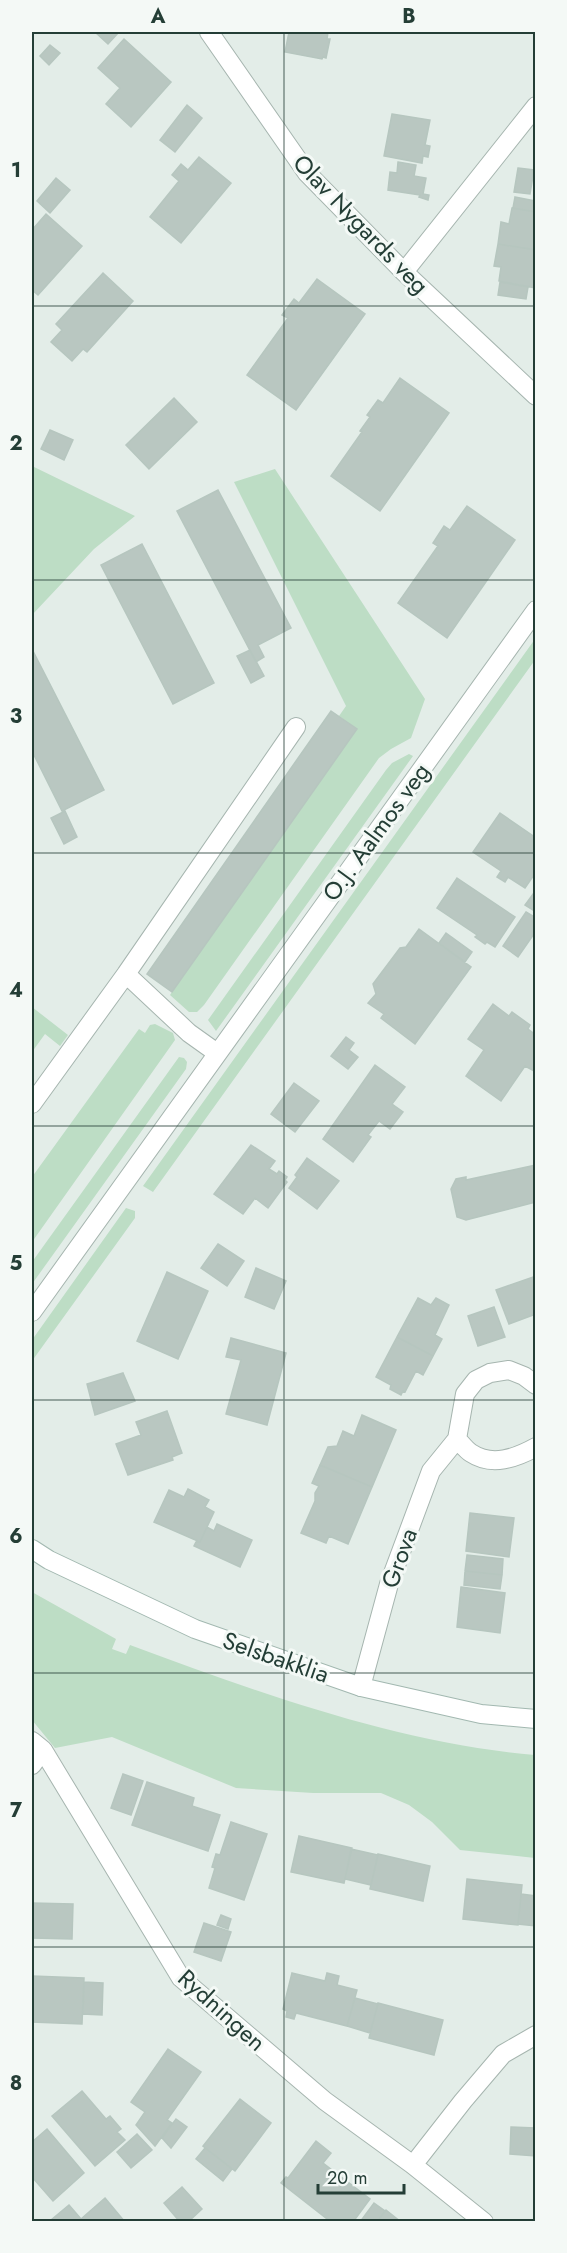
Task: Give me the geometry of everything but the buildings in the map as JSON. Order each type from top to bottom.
[{"type":"street","name":"Olav Nygards veg","points":[[209,32],[307,173],[404,272],[536,396]]},
{"type":"street","points":[[404,272],[536,106]]},
{"type":"street","name":"O.J. Aalmos veg","points":[[32,1312],[536,610]]},
{"type":"street","points":[[32,1104],[126,974],[296,728]]},
{"type":"street","points":[[126,974],[189,1034],[217,1053]]},
{"type":"street","name":"Grova","points":[[361,1687],[388,1584],[431,1471],[457,1439],[465,1394],[476,1380],[509,1370],[524,1376],[536,1385]]},
{"type":"street","points":[[457,1439],[471,1453],[495,1461],[516,1457],[536,1447]]},
{"type":"street","name":"Selsbakklia","points":[[32,1549],[49,1560],[195,1629],[361,1687],[481,1714],[536,1719]]},
{"type":"street","name":"Rydningen","points":[[32,1765],[37,1745]]},
{"type":"street","name":"Rydningen","points":[[37,1745],[181,1978],[325,2101],[413,2165],[484,2222]]},
{"type":"street","points":[[413,2165],[462,2101],[503,2054],[536,2035]]},
{"type":"green space","points":[[32,466],[135,516],[94,549],[32,615]]},
{"type":"green space","points":[[275,469],[425,699],[411,738],[379,758],[204,1005],[197,1012],[189,1012],[170,995],[357,729],[339,716],[346,706],[234,482]]},
{"type":"green space","points":[[535,639],[535,660],[153,1192],[143,1186]]},
{"type":"green space","points":[[409,754],[413,756],[216,1031],[208,1020],[386,770],[392,763]]},
{"type":"green space","points":[[32,1007],[68,1035],[60,1046],[45,1034],[32,1052]]},
{"type":"green space","points":[[155,1024],[173,1033],[175,1040],[32,1242],[32,1177],[139,1029],[145,1033],[150,1025]]},
{"type":"green space","points":[[179,1057],[184,1058],[187,1062],[186,1069],[32,1284],[32,1262]]},
{"type":"green space","points":[[126,1208],[135,1211],[135,1218],[32,1361],[32,1340]]},
{"type":"green space","points":[[32,1592],[116,1639],[112,1649],[126,1654],[130,1645],[279,1698],[380,1728],[483,1749],[535,1755],[535,1858],[460,1850],[432,1822],[409,1805],[381,1793],[313,1793],[236,1788],[112,1737],[55,1748],[32,1720]]}]
